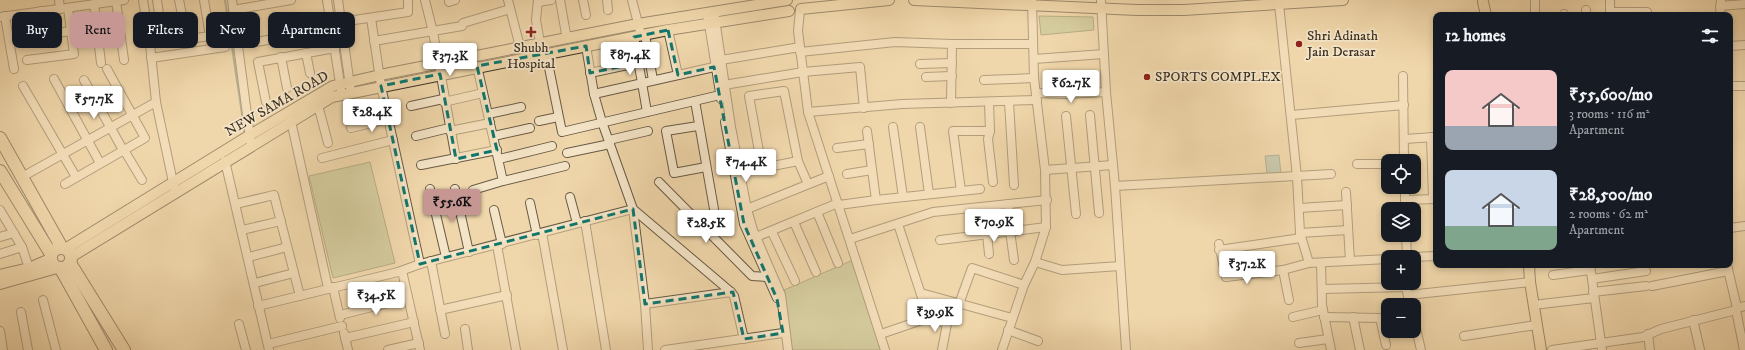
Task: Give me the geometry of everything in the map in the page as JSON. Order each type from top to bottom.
[{"type":"highway","points":[[0,138],[22,177],[106,350]]},
{"type":"highway","points":[[0,171],[124,350]]},
{"type":"main road","name":"NEW SAMA ROAD","points":[[0,275],[61,258],[173,182],[250,140],[291,121],[345,88],[380,75],[477,66],[586,46],[668,30],[711,17],[787,0]]},
{"type":"main road","points":[[787,0],[786,6],[796,8]]},
{"type":"main road","name":"NEW SAMA ROAD","points":[[0,284],[61,258],[175,193],[225,161],[250,140],[328,88],[381,86],[520,47],[638,24],[889,0]]},
{"type":"main road","points":[[914,0],[1102,4],[1184,10],[1343,0]]},
{"type":"main road","points":[[1482,1],[1485,12]]},
{"type":"main road","points":[[1529,268],[1533,305],[1541,350]]},
{"type":"street","points":[[59,0],[64,8],[70,28]]},
{"type":"street","points":[[144,0],[146,12]]},
{"type":"street","points":[[157,0],[159,12]]},
{"type":"street","points":[[179,0],[181,12]]},
{"type":"street","points":[[198,38],[214,36],[204,0]]},
{"type":"street","points":[[232,0],[250,140]]},
{"type":"street","points":[[233,10],[291,0]]},
{"type":"street","points":[[327,0],[329,12]]},
{"type":"street","points":[[338,0],[340,12]]},
{"type":"street","points":[[355,20],[408,12],[408,0]]},
{"type":"street","points":[[425,0],[456,159]]},
{"type":"street","points":[[508,0],[520,47]]},
{"type":"street","points":[[540,43],[536,20],[538,1],[551,0]]},
{"type":"street","points":[[560,0],[566,34]]},
{"type":"street","points":[[583,0],[586,15]]},
{"type":"street","points":[[606,0],[608,10]]},
{"type":"street","points":[[632,0],[640,36],[653,80]]},
{"type":"street","points":[[1534,12],[1535,0]]},
{"type":"street","points":[[1610,0],[1610,12]]},
{"type":"street","points":[[14,69],[3,17],[120,1],[124,60]]},
{"type":"street","points":[[1002,350],[1024,285],[1035,262],[1046,227],[1047,200],[1045,170],[1034,78],[1031,3]]},
{"type":"street","points":[[1277,3],[1297,177],[1301,236],[1309,263]]},
{"type":"street","points":[[1721,3],[1745,4]]},
{"type":"street","points":[[94,4],[101,63]]},
{"type":"street","points":[[1102,4],[1106,92],[1115,186],[1126,350]]},
{"type":"street","points":[[796,8],[808,112],[885,350]]},
{"type":"street","points":[[374,41],[432,32],[463,25],[510,9]]},
{"type":"street","points":[[711,17],[721,60],[724,85],[747,209],[756,238],[782,295],[788,350]]},
{"type":"street","points":[[711,17],[714,67],[744,224],[777,299],[783,333],[784,350]]},
{"type":"street","points":[[371,18],[381,86],[420,264]]},
{"type":"street","points":[[668,30],[678,75]]},
{"type":"street","points":[[640,36],[638,63],[647,112]]},
{"type":"street","points":[[721,60],[800,50],[895,42],[1033,44]]},
{"type":"street","points":[[951,103],[952,44]]},
{"type":"street","points":[[1733,46],[1745,45]]},
{"type":"street","points":[[586,46],[594,94],[602,122],[633,209],[645,304],[648,350]]},
{"type":"street","points":[[27,60],[74,54],[73,48]]},
{"type":"street","points":[[150,48],[156,102],[175,193]]},
{"type":"street","points":[[151,58],[218,48]]},
{"type":"street","points":[[266,102],[258,62],[281,57],[334,48],[345,88]]},
{"type":"street","points":[[343,48],[345,88]]},
{"type":"street","points":[[306,53],[310,74]]},
{"type":"street","points":[[546,53],[562,132],[720,95]]},
{"type":"street","points":[[1034,59],[1104,54]]},
{"type":"street","points":[[281,57],[287,88]]},
{"type":"street","points":[[590,73],[638,63]]},
{"type":"street","points":[[920,64],[952,64]]},
{"type":"street","points":[[477,66],[503,181]]},
{"type":"street","points":[[594,94],[714,67]]},
{"type":"street","points":[[724,85],[803,72],[860,67],[864,108]]},
{"type":"street","points":[[66,184],[145,138],[107,69]]},
{"type":"street","points":[[926,77],[952,76]]},
{"type":"street","points":[[1403,76],[1404,154]]},
{"type":"street","points":[[984,80],[1034,78]]},
{"type":"street","points":[[54,79],[100,163]]},
{"type":"street","points":[[84,80],[110,128],[142,180]]},
{"type":"street","points":[[23,86],[64,154],[76,177]]},
{"type":"street","points":[[1733,86],[1745,86]]},
{"type":"street","points":[[798,161],[762,168],[749,96],[784,91],[798,161],[808,184]]},
{"type":"street","points":[[808,112],[902,104],[1009,102],[1036,97],[1106,92]]},
{"type":"street","points":[[411,106],[483,93]]},
{"type":"street","points":[[695,101],[698,126],[714,209]]},
{"type":"street","points":[[22,177],[156,102]]},
{"type":"street","points":[[989,102],[990,131],[988,138],[992,182]]},
{"type":"street","points":[[1009,102],[1014,185]]},
{"type":"street","points":[[318,105],[328,143]]},
{"type":"street","points":[[1290,115],[1404,105]]},
{"type":"street","points":[[488,114],[521,107]]},
{"type":"street","points":[[1090,115],[1099,213]]},
{"type":"street","points":[[1066,116],[1076,214]]},
{"type":"street","points":[[539,121],[558,117]]},
{"type":"street","points":[[351,128],[388,119]]},
{"type":"street","points":[[291,121],[331,288],[340,315],[348,350]]},
{"type":"street","points":[[416,136],[490,123]]},
{"type":"street","points":[[698,126],[666,131],[674,173],[706,167]]},
{"type":"street","points":[[893,127],[903,197]]},
{"type":"street","points":[[920,127],[929,194]]},
{"type":"street","points":[[494,136],[530,128]]},
{"type":"street","points":[[567,153],[648,131]]},
{"type":"street","points":[[867,131],[876,200]]},
{"type":"street","points":[[961,191],[953,131],[990,131]]},
{"type":"street","points":[[1404,139],[1433,137]]},
{"type":"street","points":[[322,158],[393,140]]},
{"type":"street","points":[[837,148],[869,144]]},
{"type":"street","points":[[421,165],[552,146]]},
{"type":"street","points":[[225,161],[255,283],[258,306],[269,347],[342,326]]},
{"type":"street","points":[[1357,164],[1381,164]]},
{"type":"street","points":[[1045,170],[1113,165]]},
{"type":"street","points":[[473,190],[565,166]]},
{"type":"street","points":[[847,174],[872,170]]},
{"type":"street","points":[[1115,186],[1331,174]]},
{"type":"street","points":[[747,209],[829,176]]},
{"type":"street","points":[[659,182],[752,276],[767,277]]},
{"type":"street","points":[[430,189],[446,257]]},
{"type":"street","points":[[455,189],[469,252]]},
{"type":"street","points":[[756,238],[838,204],[980,189]]},
{"type":"street","points":[[1346,192],[1350,261]]},
{"type":"street","points":[[236,204],[274,194],[300,296]]},
{"type":"street","points":[[1405,194],[1405,200],[1433,199]]},
{"type":"street","points":[[570,196],[577,223]]},
{"type":"street","points":[[850,239],[933,212],[1047,200]]},
{"type":"street","points":[[530,203],[539,234],[563,350]]},
{"type":"street","points":[[1008,204],[1014,260]]},
{"type":"street","points":[[1299,208],[1347,205]]},
{"type":"street","points":[[258,306],[402,271],[431,261],[633,209]]},
{"type":"street","points":[[633,209],[731,292],[734,296],[744,339]]},
{"type":"street","points":[[0,210],[3,222],[14,233],[22,247],[29,268]]},
{"type":"street","points":[[494,210],[516,350]]},
{"type":"street","points":[[817,212],[838,263]]},
{"type":"street","points":[[242,230],[281,221]]},
{"type":"street","points":[[585,221],[606,350]]},
{"type":"street","points":[[794,222],[816,272]]},
{"type":"street","points":[[898,224],[922,293],[928,316]]},
{"type":"street","points":[[1733,228],[1745,226]]},
{"type":"street","points":[[940,240],[1011,230],[1046,227]]},
{"type":"street","points":[[1348,230],[1219,247],[1226,277],[1283,270],[1309,263],[1381,259]]},
{"type":"street","points":[[772,232],[795,281]]},
{"type":"street","points":[[0,237],[14,233]]},
{"type":"street","points":[[987,234],[989,254]]},
{"type":"street","points":[[0,254],[22,247]]},
{"type":"street","points":[[249,257],[287,247]]},
{"type":"street","points":[[1421,257],[1433,256]]},
{"type":"street","points":[[431,261],[445,334]]},
{"type":"street","points":[[1035,262],[1062,270],[1120,266]]},
{"type":"street","points":[[1321,262],[1324,313],[1331,350]]},
{"type":"street","points":[[959,304],[972,268],[1024,285]]},
{"type":"street","points":[[1553,275],[1585,268]]},
{"type":"street","points":[[1590,268],[1602,347]]},
{"type":"street","points":[[1533,305],[1649,286],[1728,268],[1739,308],[1744,350]]},
{"type":"street","points":[[1283,270],[1289,300]]},
{"type":"street","points":[[388,350],[420,347],[402,271]]},
{"type":"street","points":[[1592,279],[1646,271]]},
{"type":"street","points":[[255,283],[294,273]]},
{"type":"street","points":[[1421,287],[1530,282]]},
{"type":"street","points":[[1323,290],[1381,289]]},
{"type":"street","points":[[645,304],[731,292]]},
{"type":"street","points":[[922,293],[1012,318]]},
{"type":"street","points":[[440,310],[507,295]]},
{"type":"street","points":[[340,315],[408,298]]},
{"type":"street","points":[[43,300],[56,350]]},
{"type":"street","points":[[1552,350],[1602,347],[1643,337],[1648,334],[1693,320],[1739,308]]},
{"type":"street","points":[[21,312],[28,350]]},
{"type":"street","points":[[1293,317],[1324,313],[1353,317],[1380,318],[1386,345]]},
{"type":"street","points":[[881,334],[924,319],[928,316]]},
{"type":"street","points":[[928,316],[947,324],[942,350]]},
{"type":"street","points":[[1353,317],[1360,350]]},
{"type":"street","points":[[1693,320],[1700,350]]},
{"type":"street","points":[[345,338],[414,322]]},
{"type":"street","points":[[239,324],[246,350]]},
{"type":"street","points":[[1464,336],[1536,325]]},
{"type":"street","points":[[465,329],[468,350]]},
{"type":"street","points":[[0,330],[3,350]]},
{"type":"street","points":[[1008,330],[1038,341]]},
{"type":"street","points":[[665,350],[783,333]]},
{"type":"street","points":[[1648,334],[1650,350]]},
{"type":"street","points":[[1418,338],[1421,350]]},
{"type":"street","points":[[1299,343],[1328,339]]},
{"type":"highlighted area","points":[[668,30],[678,75],[714,67],[744,224],[777,299],[783,333],[744,339],[733,292],[645,304],[633,209],[420,264],[381,86],[440,74],[456,159],[497,150],[477,66],[586,46],[590,73],[637,63],[634,37]]},
{"type":"green space","points":[[1039,16],[1093,17],[1094,30],[1041,35]]},
{"type":"green space","points":[[370,162],[395,263],[333,278],[309,176]]},
{"type":"green space","points":[[853,260],[881,350],[790,350],[784,290]]},
{"type":"water","points":[[1279,155],[1281,174],[1267,174],[1265,156]]},
{"type":"waterway","points":[[225,0],[245,134]]},
{"type":"place","name":"Shubh Hospital","points":[[531,32]]},
{"type":"place","name":"Shri Adinath Jain Derasar","points":[[1299,44]]},
{"type":"place","name":"SPORTS COMPLEX","points":[[1147,77]]}]
